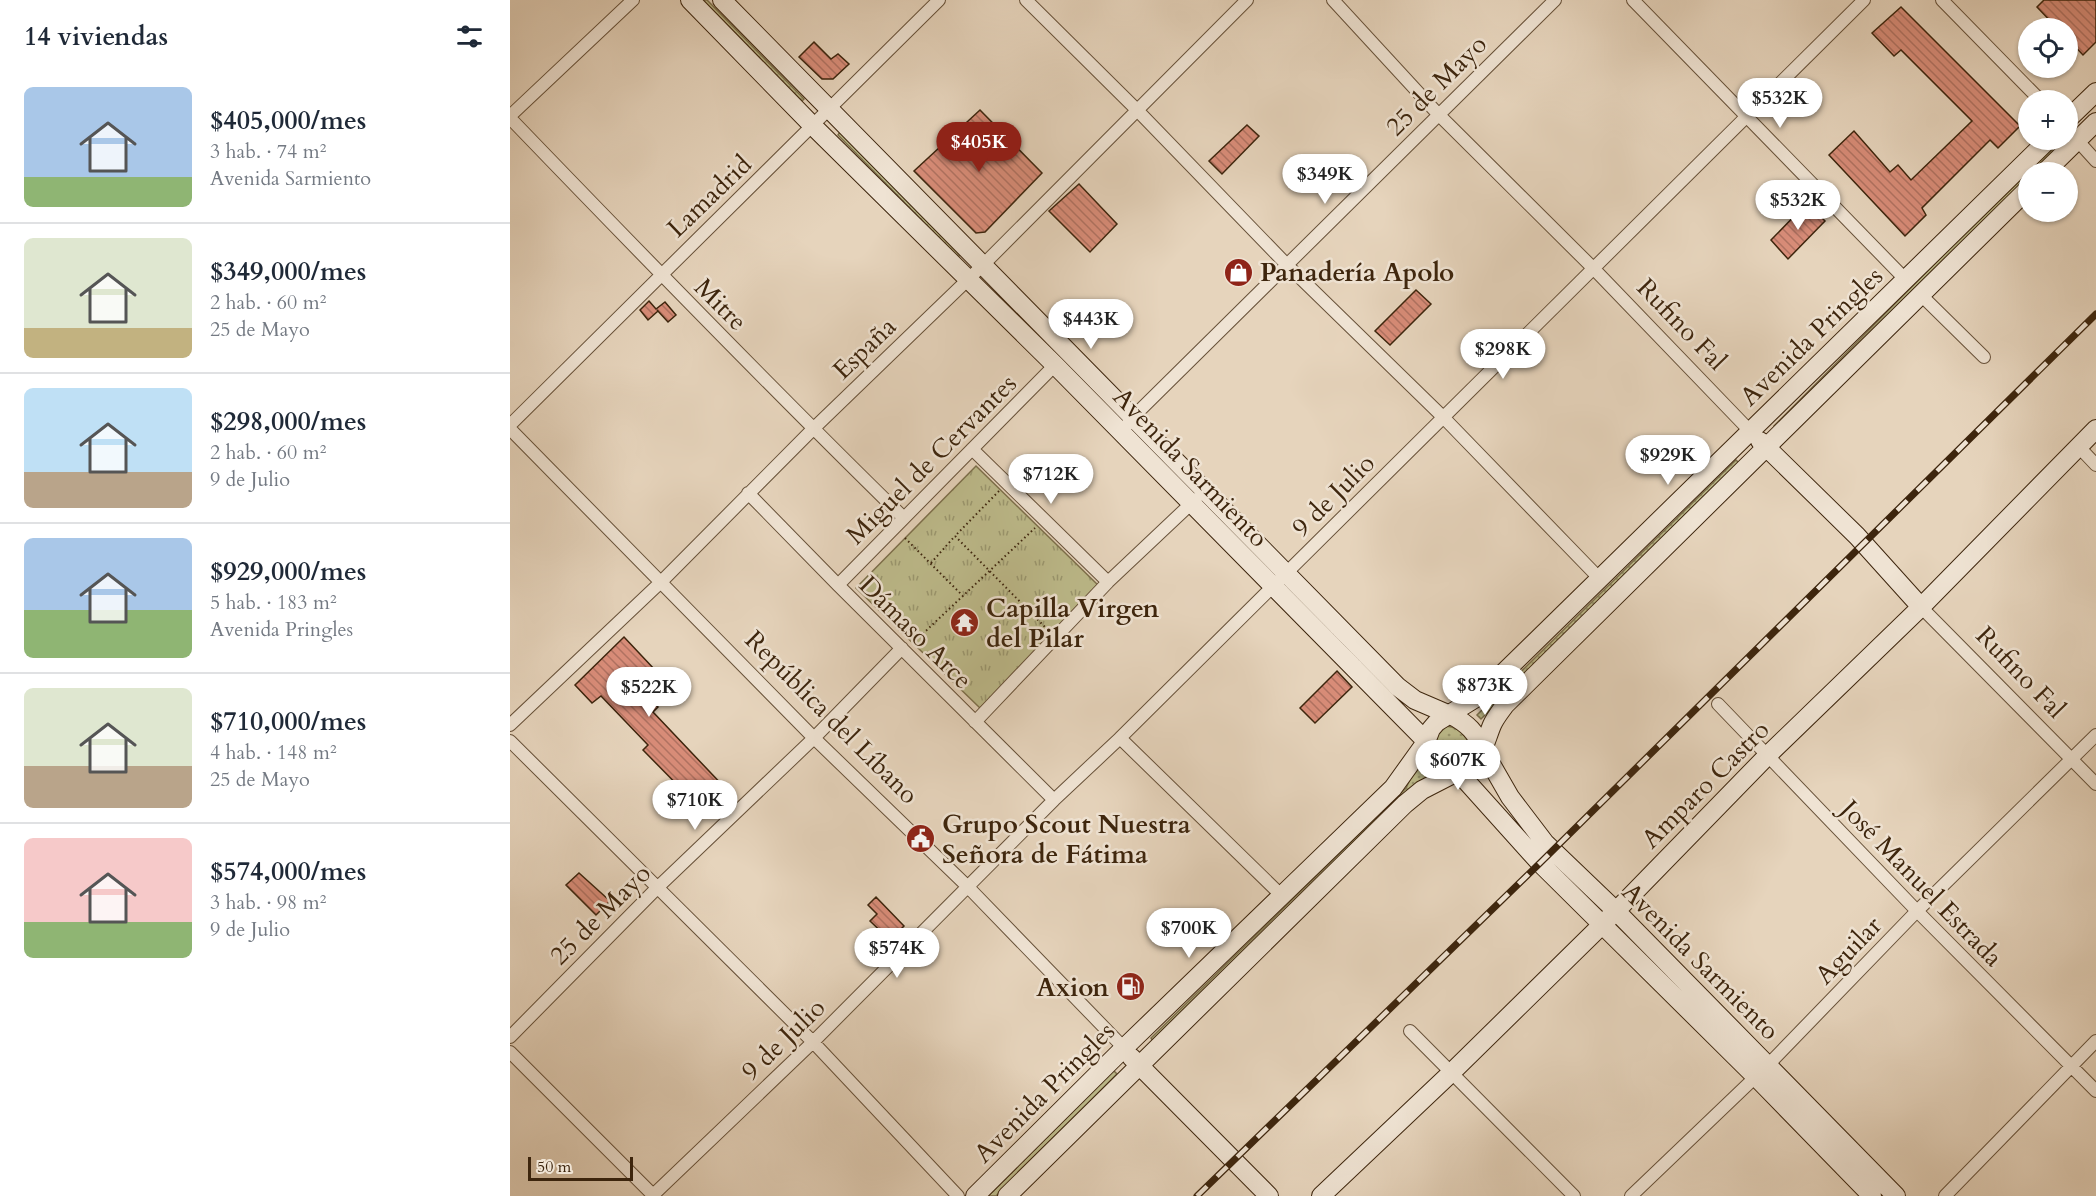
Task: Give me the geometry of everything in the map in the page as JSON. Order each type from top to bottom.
[{"type":"main road","name":"Avenida Sarmiento","points":[[690,0],[813,126],[1055,365],[1206,490],[1398,687],[1415,700],[1450,715]]},
{"type":"main road","name":"Avenida Sarmiento","points":[[722,0],[983,265],[1127,425],[1192,504],[1426,741]]},
{"type":"main road","points":[[2078,109],[2096,92]]},
{"type":"main road","points":[[2078,131],[2096,122]]},
{"type":"main road","name":"Avenida Pringles","points":[[1450,715],[1491,686],[2038,150]]},
{"type":"main road","name":"Avenida Pringles","points":[[1483,750],[1491,727],[1505,705],[2018,199]]},
{"type":"main road","name":"Amparo Castro","points":[[1321,1196],[1602,925],[1768,755],[1921,607],[2096,429]]},
{"type":"main road","name":"Rufino Fal","points":[[1750,431],[1857,536],[1921,607]]},
{"type":"main road","points":[[1450,715],[1470,726],[1477,735],[1483,750],[1469,768],[1458,772],[1437,760],[1426,741],[1437,722],[1450,715]]},
{"type":"main road","name":"Avenida Pringles","points":[[975,1196],[1124,1048],[1393,788],[1426,741]]},
{"type":"main road","name":"Avenida Sarmiento","points":[[1483,750],[1510,797],[1545,843],[1616,911],[1872,1196]]},
{"type":"main road","name":"Avenida Sarmiento","points":[[1458,772],[1540,863],[1602,925],[1896,1196]]},
{"type":"main road","name":"Avenida Pringles","points":[[1008,1196],[1405,804],[1422,790],[1458,772]]},
{"type":"main road","name":"República del Líbano","points":[[1124,1048],[1139,1066],[1269,1196]]},
{"type":"street","points":[[510,117],[633,0]]},
{"type":"street","name":"Lamadrid","points":[[510,427],[660,275],[830,110],[939,0]]},
{"type":"street","points":[[1026,0],[1138,111],[1287,265],[1443,417],[1599,578]]},
{"type":"street","name":"España","points":[[510,725],[662,581],[813,429],[969,279],[1247,0]]},
{"type":"street","name":"Rufino Fal","points":[[1333,0],[1438,114],[1594,269],[1750,431]]},
{"type":"street","name":"25 de Mayo","points":[[1127,425],[1555,0]]},
{"type":"street","points":[[1633,0],[1906,280]]},
{"type":"street","name":"9 de Julio","points":[[653,1196],[813,1042],[1054,800],[1120,738],[1864,0]]},
{"type":"street","points":[[1942,0],[2030,90]]},
{"type":"street","name":"Mitre","points":[[510,117],[660,275],[904,518]]},
{"type":"street","points":[[2078,140],[2096,160]]},
{"type":"street","points":[[1922,296],[1984,357]]},
{"type":"street","name":"Miguel de Cervantes","points":[[838,585],[1055,365]]},
{"type":"street","name":"República del Líbano","points":[[510,427],[814,738],[968,887],[1124,1048]]},
{"type":"street","points":[[2078,446],[2096,465]]},
{"type":"street","points":[[972,449],[1108,582]]},
{"type":"street","points":[[975,722],[1108,582],[1206,490]]},
{"type":"street","name":"Dámaso Arce","points":[[748,494],[838,585],[907,645],[975,722],[1054,800]]},
{"type":"street","name":"Rufino Fal","points":[[1921,607],[2096,784]]},
{"type":"street","name":"25 de Mayo","points":[[510,1037],[657,888],[814,738],[907,645]]},
{"type":"street","name":"José Manuel Estrada","points":[[1718,704],[1917,911],[2096,1090]]},
{"type":"street","name":"Aguilar","points":[[1631,1196],[1762,1071],[1917,911],[2096,735]]},
{"type":"street","points":[[1120,738],[1281,895]]},
{"type":"street","points":[[510,741],[813,1042],[958,1196]]},
{"type":"street","points":[[1410,1031],[1574,1196]]},
{"type":"street","points":[[1945,1196],[2096,1041]]},
{"type":"street","points":[[510,1052],[653,1196]]},
{"type":"path","points":[[930,564],[1000,490]]},
{"type":"path","points":[[907,645],[1038,526]]},
{"type":"path","points":[[955,536],[1052,635]]},
{"type":"path","points":[[905,538],[963,596]]},
{"type":"green space","points":[[703,0],[707,0],[804,99],[802,101]]},
{"type":"green space","points":[[840,132],[960,255],[958,257],[838,135]]},
{"type":"green space","points":[[2047,150],[2054,151],[2043,162],[2035,162]]},
{"type":"green space","points":[[2018,179],[2018,187],[1778,429],[1774,426]]},
{"type":"green space","points":[[1736,460],[1740,464],[1481,719],[1477,715]]},
{"type":"green space","points":[[976,466],[1100,587],[980,708],[856,588]]},
{"type":"green space","points":[[1446,726],[1457,729],[1466,737],[1471,752],[1469,758],[1461,760],[1453,758],[1440,750],[1436,737],[1439,731]]},
{"type":"green space","points":[[1419,760],[1435,774],[1408,790],[1153,1041],[1151,1038],[1406,788]]},
{"type":"green space","points":[[1113,1070],[1117,1074],[996,1196],[988,1196]]},
{"type":"building","points":[[2044,0],[2096,0],[2096,42],[2083,55],[2078,50],[2078,18],[2047,18],[2037,7]]},
{"type":"building","points":[[1901,7],[2018,124],[2018,128],[1998,148],[1990,140],[1922,208],[1926,215],[1905,236],[1829,155],[1854,131],[1890,172],[1898,165],[1911,180],[1972,121],[1901,50],[1894,56],[1872,33]]},
{"type":"building","points":[[814,42],[831,59],[838,54],[849,64],[833,79],[822,79],[799,57]]},
{"type":"building","points":[[980,110],[1042,173],[985,232],[976,233],[914,171]]},
{"type":"building","points":[[1247,125],[1259,136],[1222,174],[1209,161]]},
{"type":"building","points":[[1079,184],[1117,224],[1090,252],[1049,211]]},
{"type":"building","points":[[1807,203],[1825,221],[1788,259],[1771,240]]},
{"type":"building","points":[[1416,290],[1431,304],[1390,345],[1375,331]]},
{"type":"building","points":[[649,301],[656,309],[665,302],[676,315],[668,322],[658,311],[648,320],[640,310]]},
{"type":"building","points":[[624,637],[671,687],[654,703],[658,707],[653,712],[727,790],[703,811],[643,750],[648,745],[601,696],[592,703],[575,685]]},
{"type":"building","points":[[1337,671],[1352,687],[1315,723],[1300,708]]},
{"type":"building","points":[[579,873],[610,901],[596,915],[566,885]]},
{"type":"building","points":[[876,897],[904,926],[890,940],[870,921],[877,914],[868,905]]},
{"type":"railway","points":[[1197,1196],[1540,863],[2096,314]]},
{"type":"place","name":"Panadería Apolo","points":[[1239,272]]},
{"type":"place","name":"Capilla Virgen del Pilar","points":[[965,623]]},
{"type":"place","name":"Grupo Scout Nuestra Señora de Fátima","points":[[921,839]]},
{"type":"place","name":"Axion","points":[[1130,987]]}]
